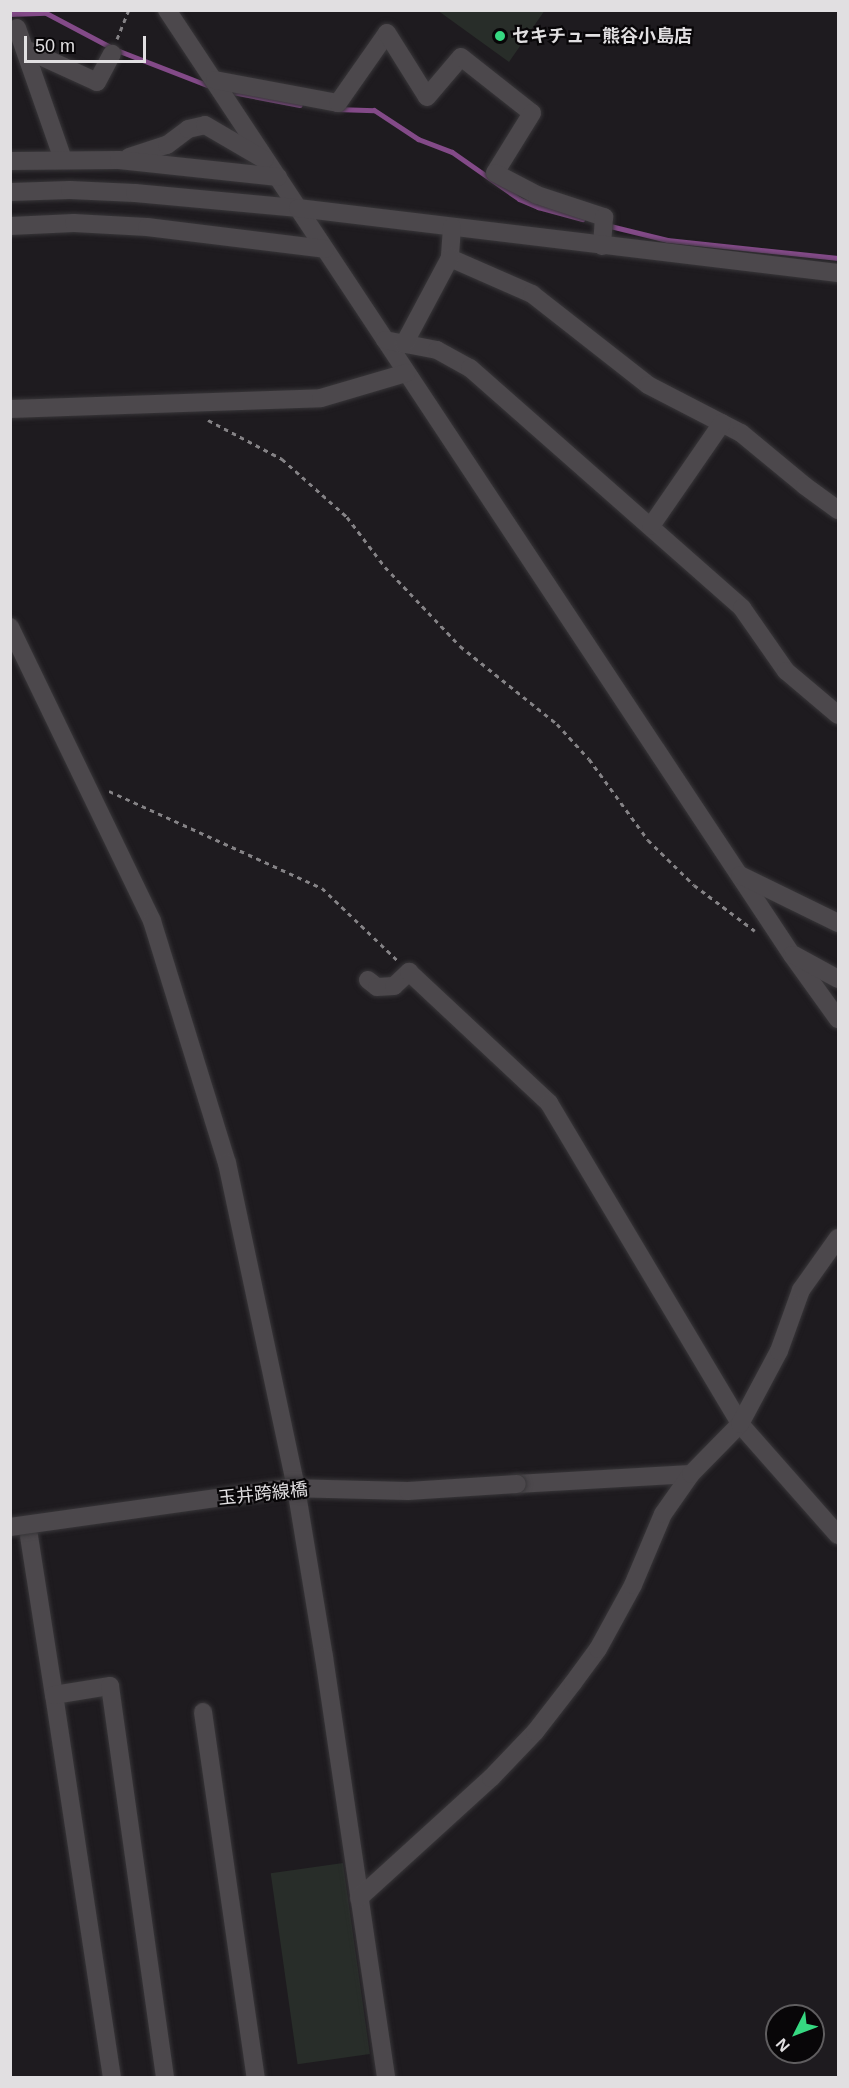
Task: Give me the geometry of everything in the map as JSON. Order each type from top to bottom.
[{"type":"street","points":[[167,10],[792,955],[838,1019]]},
{"type":"street","points":[[17,28],[63,159]]},
{"type":"street","points":[[215,81],[338,103],[387,33],[427,97],[461,57],[532,113],[495,172],[537,195],[604,217],[602,241]]},
{"type":"street","points":[[26,53],[98,82],[112,54]]},
{"type":"street","points":[[10,63],[26,53]]},
{"type":"street","points":[[119,160],[167,145],[196,125],[205,125],[273,170]]},
{"type":"street","points":[[10,161],[119,160],[273,170]]},
{"type":"street","points":[[10,192],[70,190],[135,193],[298,208],[452,227],[602,241],[838,273]]},
{"type":"street","points":[[10,226],[74,223],[147,227],[325,249]]},
{"type":"street","points":[[404,344],[450,258],[452,227]]},
{"type":"street","points":[[450,258],[532,294],[648,386],[741,433],[838,510]]},
{"type":"street","points":[[385,340],[437,350],[470,368],[742,608],[786,671],[838,715]]},
{"type":"street","points":[[10,409],[321,398],[406,373]]},
{"type":"street","points":[[651,526],[722,423]]},
{"type":"street","points":[[10,627],[152,921],[227,1163],[295,1482],[324,1657],[386,2078]]},
{"type":"street","points":[[739,874],[838,923]]},
{"type":"street","points":[[792,955],[838,979]]},
{"type":"street","points":[[368,980],[376,987],[394,986],[409,972],[549,1103],[740,1424],[838,1536]]},
{"type":"street","points":[[359,1898],[491,1778],[535,1732],[598,1649],[633,1585],[663,1514],[691,1474],[740,1424],[779,1351],[801,1290],[838,1238]]},
{"type":"street","name":"玉井跨線橋","points":[[10,1527],[288,1488],[408,1491],[691,1474]]},
{"type":"street","points":[[29,1536],[112,2078]]},
{"type":"street","points":[[54,1695],[110,1686],[165,2078]]},
{"type":"street","points":[[203,1712],[256,2078]]},
{"type":"path","points":[[112,54],[122,23],[129,10]]},
{"type":"path","points":[[198,402],[205,418],[282,459],[347,517],[385,567],[460,646],[557,724],[589,759],[648,840],[694,885],[763,936]]},
{"type":"path","points":[[83,779],[322,888],[409,972]]},
{"type":"building","name":"セキチュー熊谷小島店","points":[[437,10],[545,10],[509,62]]},
{"type":"building","points":[[343,1863],[370,2054],[298,2064],[271,1873]]},
{"type":"waterway","points":[[10,14],[46,13],[114,49],[212,87]]},
{"type":"waterway","points":[[227,91],[300,105]]},
{"type":"waterway","points":[[336,109],[374,110],[418,139],[452,152],[519,199],[538,207],[582,219]]},
{"type":"waterway","points":[[606,225],[667,240],[838,258]]},
{"type":"place","name":"セキチュー熊谷小島店","points":[[500,36]]}]
